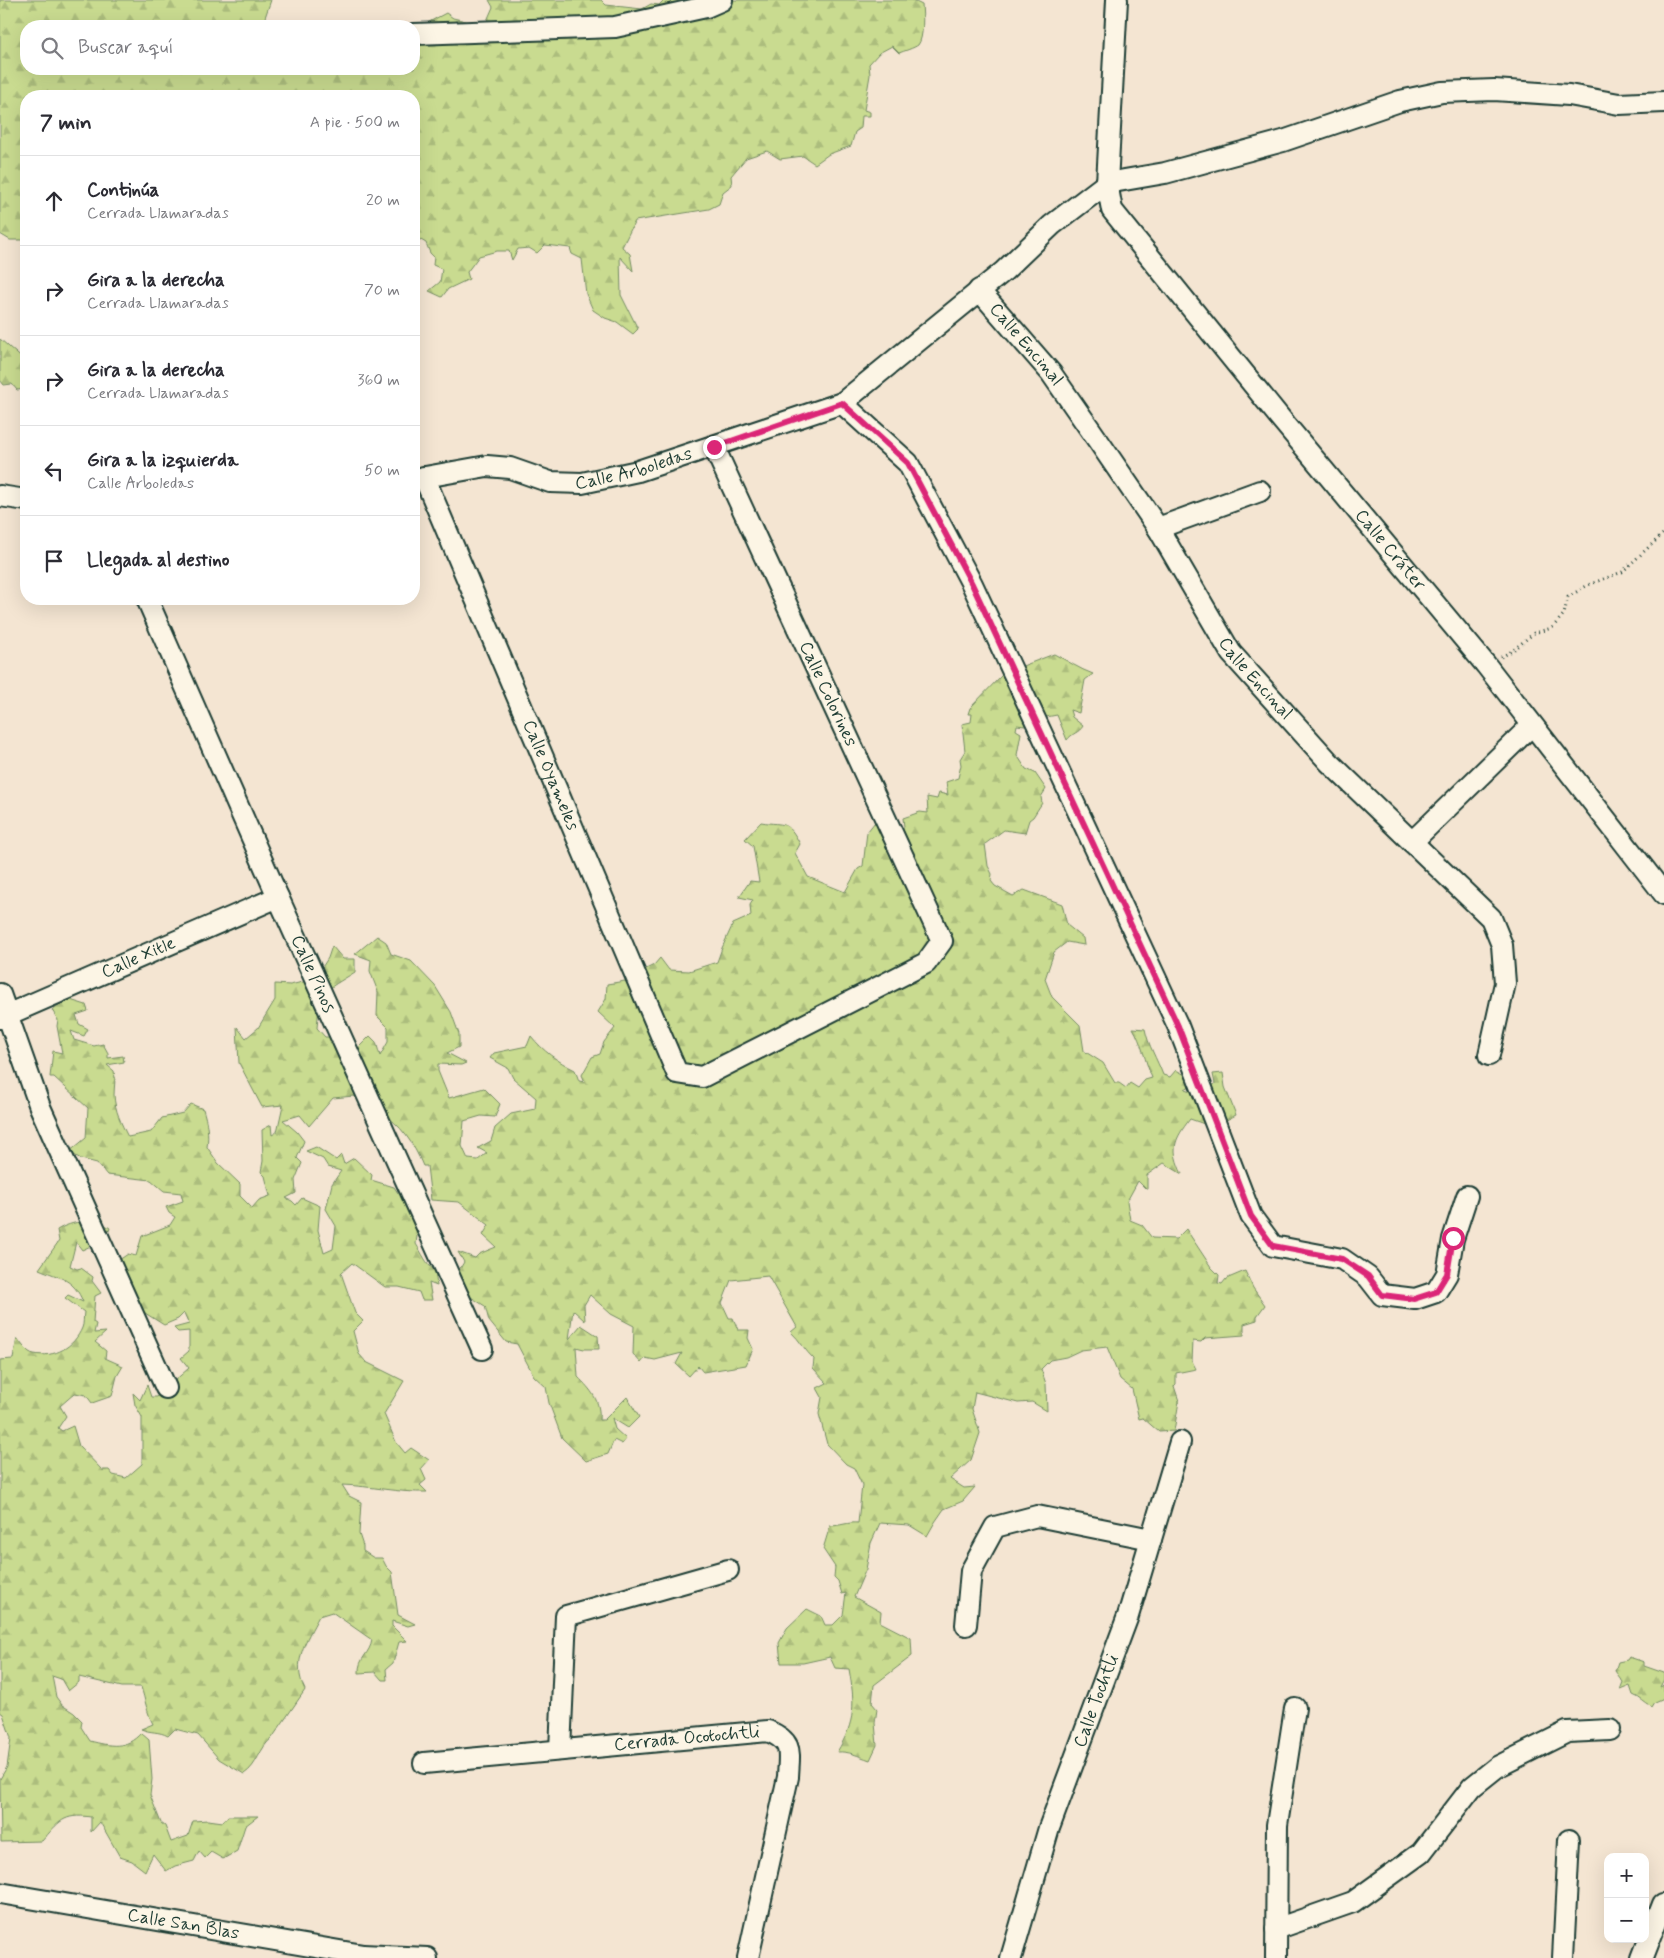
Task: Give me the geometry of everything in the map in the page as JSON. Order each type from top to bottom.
[{"type":"street","points":[[420,34],[615,27],[706,8],[722,0]]},
{"type":"street","points":[[1117,0],[1107,183],[1165,173],[1283,141],[1400,101],[1442,92],[1494,90],[1569,95],[1619,104],[1664,102]]},
{"type":"street","name":"Calle Cráter","points":[[1107,183],[1112,210],[1281,419],[1486,665],[1664,894]]},
{"type":"street","name":"Calle Arboledas","points":[[420,478],[487,466],[510,468],[550,482],[582,483],[638,471],[842,403],[1004,271],[1052,226],[1107,183]]},
{"type":"street","name":"Calle Encinal","points":[[980,290],[1050,373],[1158,528],[1230,652],[1329,762],[1491,918],[1502,946],[1505,983],[1489,1055]]},
{"type":"street","points":[[842,403],[908,463],[972,584],[1178,1026],[1251,1216],[1273,1246],[1342,1259],[1368,1276],[1382,1295],[1414,1299],[1436,1292],[1447,1274],[1453,1238],[1467,1196]]},
{"type":"street","name":"Calle Colorines","points":[[677,1074],[702,1077],[926,962],[942,941],[714,447]]},
{"type":"street","name":"Calle Oyameles","points":[[420,480],[677,1074]]},
{"type":"street","points":[[1158,528],[1260,491]]},
{"type":"street","points":[[0,496],[20,499]]},
{"type":"street","name":"Calle Pinos","points":[[149,605],[278,898],[482,1349]]},
{"type":"street","points":[[1412,842],[1532,725]]},
{"type":"street","name":"Calle Xitle","points":[[4,1016],[278,898]]},
{"type":"street","points":[[0,994],[4,1016],[40,1107],[166,1388]]},
{"type":"street","name":"Calle Tochtli","points":[[1011,1958],[1048,1828],[1128,1616],[1180,1442]]},
{"type":"street","points":[[966,1625],[971,1571],[994,1527],[1037,1516],[1151,1539]]},
{"type":"street","points":[[560,1750],[566,1616],[728,1570]]},
{"type":"street","points":[[1276,1958],[1277,1825],[1295,1708]]},
{"type":"street","points":[[1276,1929],[1353,1902],[1421,1852],[1472,1788],[1497,1767],[1567,1732],[1610,1730]]},
{"type":"street","name":"Cerrada Ocotochtli","points":[[424,1763],[768,1731],[782,1736],[789,1748],[788,1777],[748,1958]]},
{"type":"street","points":[[1563,1958],[1569,1840]]},
{"type":"street","name":"Calle San Blas","points":[[0,1893],[363,1955],[427,1958]]},
{"type":"street","points":[[1642,1958],[1663,1904]]},
{"type":"path","points":[[1486,665],[1512,651],[1534,633],[1552,628],[1564,614],[1568,597],[1588,585],[1622,572],[1664,533]]},
{"type":"green space","points":[[0,0],[271,0],[264,20],[20,20],[20,75],[420,75],[420,27],[446,13],[453,18],[466,21],[482,32],[493,7],[489,0],[601,0],[606,5],[642,9],[651,4],[659,5],[664,0],[912,0],[922,5],[923,26],[918,45],[899,53],[892,46],[879,53],[869,64],[870,75],[864,110],[870,112],[870,116],[862,116],[861,128],[855,132],[851,146],[829,154],[815,164],[803,156],[780,159],[767,151],[746,158],[731,176],[732,185],[723,192],[719,204],[709,209],[635,221],[622,247],[630,254],[633,271],[620,257],[621,295],[638,329],[633,334],[617,322],[605,318],[593,310],[586,294],[582,259],[572,254],[570,248],[545,245],[537,253],[529,248],[518,249],[512,260],[509,251],[497,251],[479,256],[467,272],[469,279],[448,289],[442,297],[429,291],[440,282],[442,269],[433,265],[434,257],[426,243],[420,240],[420,90],[20,90],[20,240],[10,240],[0,234]]},
{"type":"green space","points":[[0,339],[20,357],[20,390],[17,390],[12,384],[4,385],[0,380]]},
{"type":"green space","points":[[1054,654],[1093,674],[1085,680],[1079,713],[1070,710],[1072,717],[1083,726],[1067,740],[1057,715],[1030,720],[1025,726],[1017,725],[1016,730],[1021,733],[1017,755],[1026,769],[1035,773],[1046,789],[1041,797],[1042,803],[1029,820],[1025,833],[1004,830],[985,844],[988,866],[992,874],[991,881],[995,886],[1013,896],[1024,890],[1062,904],[1067,925],[1083,938],[1084,945],[1067,942],[1054,952],[1045,979],[1052,997],[1080,1025],[1084,1051],[1103,1063],[1115,1083],[1119,1083],[1126,1088],[1130,1083],[1138,1088],[1145,1080],[1152,1078],[1133,1028],[1145,1029],[1150,1046],[1163,1075],[1170,1077],[1176,1070],[1193,1079],[1190,1086],[1185,1089],[1193,1092],[1204,1090],[1215,1084],[1213,1074],[1223,1073],[1225,1087],[1236,1115],[1213,1127],[1190,1119],[1177,1139],[1175,1151],[1182,1174],[1164,1163],[1147,1175],[1147,1190],[1138,1181],[1127,1201],[1130,1220],[1142,1225],[1152,1238],[1176,1239],[1186,1229],[1211,1267],[1219,1275],[1218,1283],[1222,1284],[1226,1279],[1245,1271],[1253,1288],[1265,1305],[1257,1316],[1257,1320],[1244,1324],[1244,1335],[1205,1338],[1201,1342],[1193,1341],[1192,1361],[1196,1369],[1176,1373],[1176,1384],[1174,1386],[1179,1401],[1174,1431],[1159,1432],[1143,1418],[1139,1419],[1132,1389],[1120,1379],[1107,1347],[1081,1350],[1066,1357],[1050,1360],[1041,1369],[1046,1384],[1047,1411],[1032,1402],[1018,1403],[975,1392],[972,1409],[980,1433],[971,1460],[950,1479],[964,1488],[975,1487],[963,1501],[944,1509],[927,1536],[909,1525],[880,1523],[871,1543],[866,1569],[854,1597],[881,1612],[880,1622],[911,1638],[912,1656],[874,1685],[872,1703],[877,1709],[875,1723],[877,1745],[870,1760],[850,1753],[837,1752],[851,1721],[853,1702],[849,1669],[835,1668],[830,1657],[803,1663],[781,1663],[779,1643],[787,1628],[807,1609],[821,1616],[825,1625],[833,1625],[843,1615],[846,1593],[842,1594],[838,1581],[834,1577],[835,1567],[823,1549],[830,1526],[858,1523],[862,1485],[854,1468],[846,1464],[827,1444],[819,1414],[822,1397],[817,1388],[827,1383],[813,1368],[814,1359],[791,1332],[797,1327],[768,1276],[731,1280],[722,1303],[729,1318],[733,1318],[738,1330],[749,1330],[748,1338],[753,1349],[746,1365],[703,1372],[698,1366],[689,1376],[676,1364],[682,1353],[655,1360],[645,1358],[641,1363],[633,1354],[634,1326],[611,1314],[590,1295],[584,1305],[585,1321],[573,1310],[569,1339],[581,1325],[598,1336],[599,1349],[576,1347],[578,1377],[597,1401],[599,1420],[604,1420],[627,1397],[639,1417],[628,1428],[612,1418],[615,1429],[626,1439],[622,1444],[614,1440],[608,1454],[586,1461],[562,1438],[549,1403],[546,1387],[534,1376],[517,1344],[506,1342],[489,1321],[485,1306],[458,1289],[452,1282],[464,1262],[458,1252],[475,1258],[479,1254],[496,1247],[483,1235],[489,1225],[459,1202],[431,1200],[427,1166],[423,1166],[406,1135],[388,1117],[354,1096],[333,1098],[309,1126],[300,1115],[283,1120],[304,1141],[297,1158],[302,1163],[295,1180],[296,1193],[286,1198],[296,1205],[302,1198],[320,1206],[318,1230],[324,1253],[333,1249],[336,1226],[326,1209],[332,1184],[341,1171],[328,1167],[323,1159],[306,1151],[316,1147],[336,1160],[341,1155],[344,1164],[354,1158],[372,1175],[371,1180],[394,1187],[398,1193],[420,1190],[416,1244],[435,1271],[437,1286],[429,1283],[432,1300],[422,1300],[419,1292],[399,1287],[385,1287],[352,1263],[341,1273],[355,1313],[363,1321],[353,1331],[359,1354],[366,1362],[404,1381],[384,1414],[396,1442],[405,1453],[411,1448],[429,1460],[421,1469],[426,1480],[420,1485],[427,1492],[342,1485],[349,1496],[361,1502],[359,1534],[363,1551],[374,1558],[382,1558],[392,1572],[398,1615],[415,1624],[408,1626],[392,1621],[392,1626],[407,1641],[399,1642],[393,1663],[386,1669],[387,1680],[382,1680],[375,1672],[359,1673],[360,1663],[369,1649],[372,1640],[332,1612],[319,1616],[305,1643],[300,1661],[299,1670],[305,1690],[252,1766],[244,1774],[219,1759],[198,1735],[175,1729],[168,1736],[141,1729],[153,1724],[141,1687],[122,1687],[79,1677],[79,1682],[68,1691],[61,1679],[52,1676],[56,1697],[62,1705],[82,1721],[81,1727],[90,1741],[111,1745],[124,1744],[130,1742],[141,1733],[149,1740],[152,1779],[150,1795],[171,1842],[188,1836],[193,1821],[223,1822],[228,1816],[258,1816],[245,1826],[237,1851],[223,1859],[211,1852],[205,1858],[199,1851],[194,1861],[175,1866],[166,1871],[153,1854],[145,1871],[132,1861],[120,1857],[100,1822],[91,1832],[91,1817],[74,1816],[62,1820],[42,1841],[1,1842],[0,1779],[7,1767],[11,1738],[3,1714],[0,1712],[0,1360],[13,1359],[17,1338],[29,1352],[42,1355],[63,1350],[79,1335],[83,1325],[84,1312],[65,1298],[68,1295],[83,1302],[79,1294],[66,1280],[39,1269],[59,1241],[57,1230],[70,1224],[91,1221],[110,1228],[104,1245],[93,1245],[82,1250],[76,1242],[70,1266],[77,1269],[81,1268],[93,1277],[92,1281],[101,1293],[95,1296],[93,1322],[96,1324],[94,1333],[106,1332],[95,1342],[106,1351],[105,1358],[123,1366],[117,1376],[112,1396],[92,1403],[86,1395],[75,1393],[60,1406],[66,1416],[58,1428],[62,1431],[73,1426],[79,1446],[102,1470],[109,1470],[113,1475],[126,1478],[142,1464],[142,1417],[135,1405],[133,1393],[140,1400],[147,1385],[151,1397],[156,1397],[189,1368],[181,1358],[189,1351],[189,1331],[178,1332],[174,1328],[189,1324],[184,1313],[178,1319],[164,1325],[145,1313],[129,1314],[116,1262],[128,1254],[136,1256],[142,1236],[170,1225],[175,1217],[169,1213],[166,1207],[183,1201],[181,1193],[164,1191],[151,1180],[107,1175],[97,1163],[81,1159],[69,1152],[86,1138],[88,1108],[54,1077],[50,1077],[53,1051],[62,1053],[57,1026],[58,1020],[52,1010],[67,999],[86,1005],[88,1011],[76,1015],[79,1024],[88,1029],[84,1036],[71,1031],[74,1040],[94,1046],[103,1044],[108,1053],[108,1058],[123,1056],[124,1062],[107,1065],[114,1071],[116,1106],[128,1137],[151,1132],[162,1118],[183,1113],[191,1104],[203,1109],[208,1137],[207,1147],[218,1163],[240,1184],[240,1196],[252,1208],[259,1200],[270,1196],[265,1176],[261,1172],[263,1161],[262,1130],[271,1125],[272,1135],[277,1132],[283,1105],[262,1107],[239,1063],[237,1027],[246,1038],[258,1028],[275,1000],[275,984],[290,985],[307,981],[301,975],[321,969],[328,958],[332,946],[343,959],[355,959],[355,972],[326,992],[320,1005],[317,1028],[325,1037],[332,1037],[356,1050],[370,1036],[376,1042],[380,1056],[388,1042],[388,1027],[377,1016],[378,992],[370,971],[371,960],[355,954],[377,936],[386,942],[391,954],[411,961],[435,986],[451,1012],[459,1034],[459,1047],[447,1053],[466,1063],[461,1065],[438,1064],[438,1071],[449,1098],[484,1088],[500,1104],[495,1117],[481,1116],[464,1121],[462,1146],[468,1159],[478,1160],[487,1153],[478,1148],[491,1141],[495,1128],[511,1114],[535,1109],[536,1098],[513,1078],[508,1068],[490,1058],[494,1053],[527,1046],[531,1036],[551,1055],[575,1070],[579,1081],[585,1082],[582,1075],[592,1057],[600,1054],[604,1042],[615,1028],[598,1012],[606,999],[607,984],[637,979],[660,958],[669,970],[689,971],[717,962],[733,924],[751,916],[750,905],[753,900],[739,897],[750,881],[759,882],[753,846],[745,839],[761,822],[788,827],[800,844],[795,853],[808,877],[845,892],[858,869],[863,866],[867,832],[875,822],[883,827],[901,831],[904,827],[903,818],[920,812],[928,813],[927,797],[937,799],[939,793],[948,795],[946,782],[958,778],[961,765],[960,759],[965,751],[962,724],[971,722],[972,714],[968,714],[970,708],[1003,674],[1009,661],[1020,667]]},
{"type":"green space","points":[[1629,1657],[1644,1662],[1644,1666],[1664,1673],[1664,1679],[1660,1687],[1664,1685],[1664,1698],[1655,1702],[1652,1707],[1633,1695],[1630,1686],[1620,1690],[1623,1682],[1615,1671],[1618,1662],[1627,1660]]},
{"type":"route","points":[[714,447],[842,403],[908,463],[972,584],[1178,1026],[1251,1216],[1273,1246],[1342,1259],[1368,1276],[1382,1295],[1414,1299],[1436,1292],[1447,1274],[1453,1238]]}]
